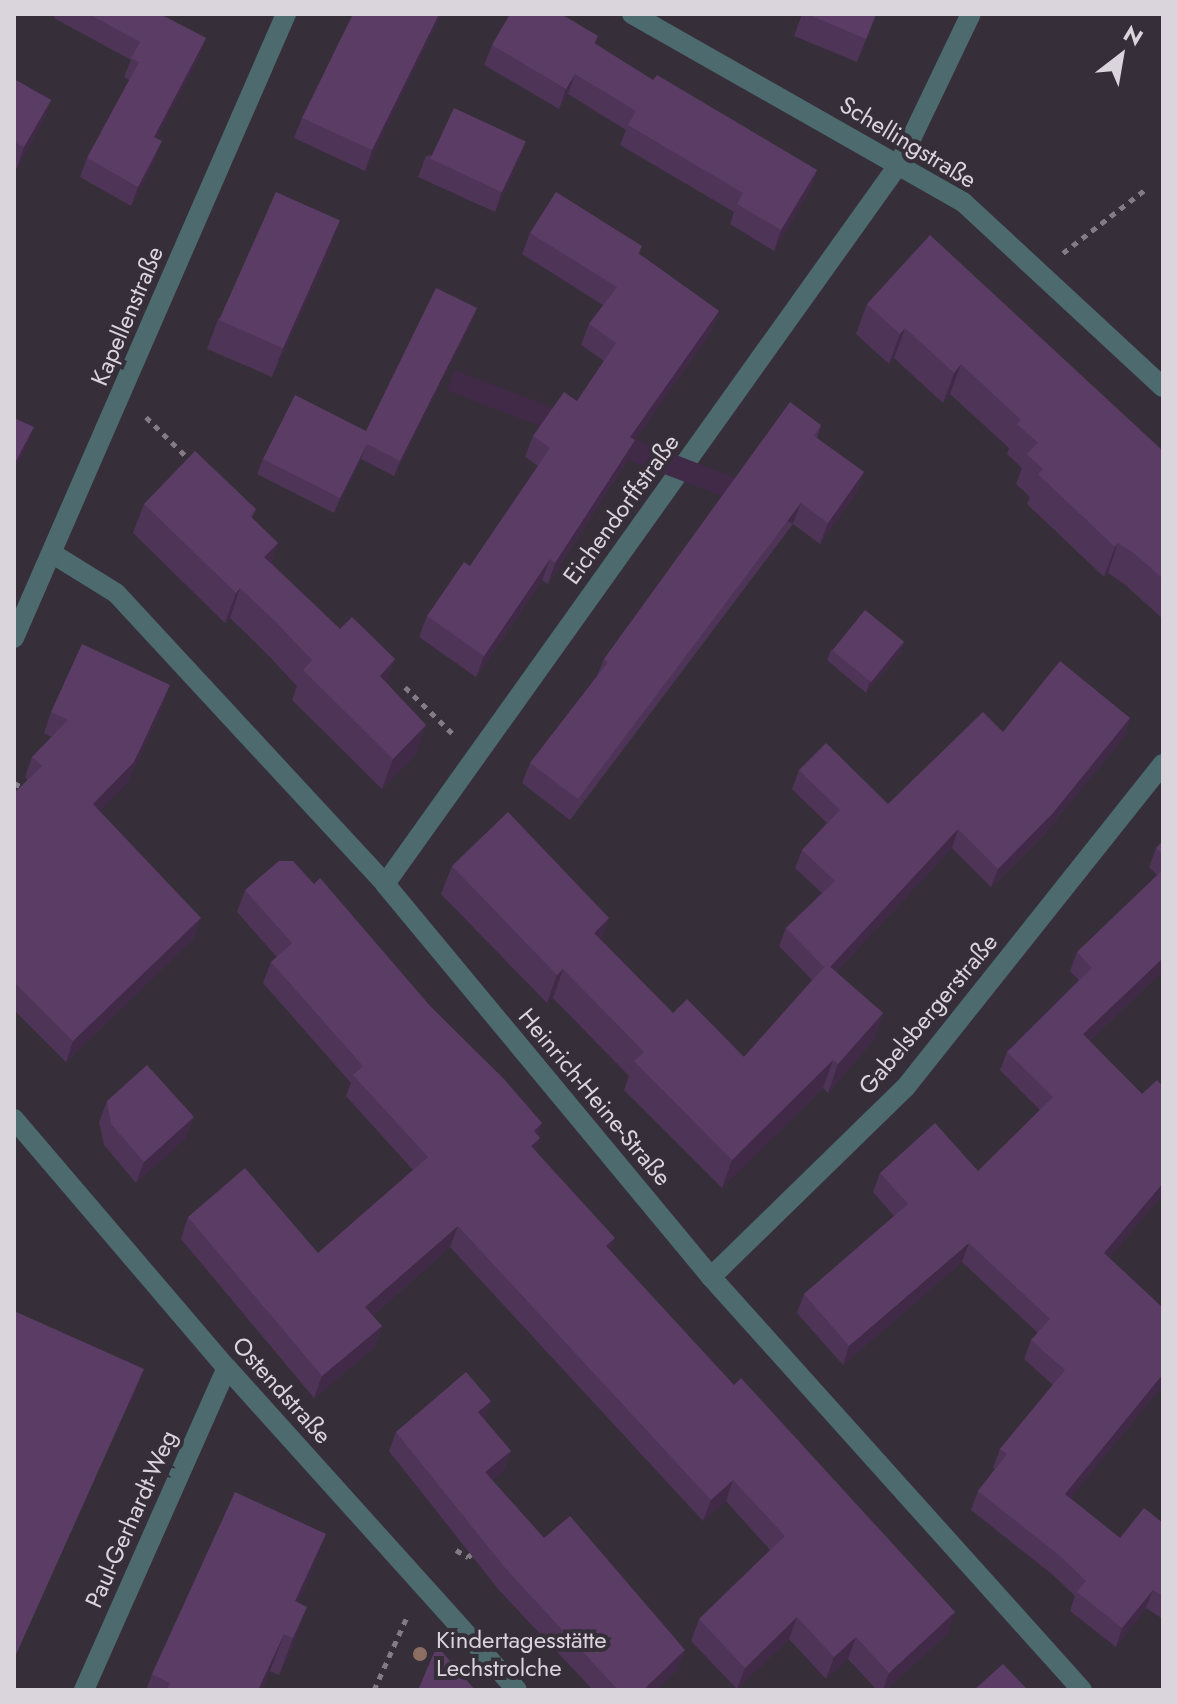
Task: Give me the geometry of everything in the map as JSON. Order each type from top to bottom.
[{"type":"street","name":"Kapellenstraße","points":[[14,638],[286,14]]},
{"type":"street","name":"Schellingstraße","points":[[632,14],[963,202],[1163,387]]},
{"type":"street","name":"Eichendorffstraße","points":[[385,884],[899,164],[971,14]]},
{"type":"street","name":"Heinrich-Heine-Straße","points":[[53,554],[116,593],[385,884],[711,1277],[1082,1690]]},
{"type":"street","name":"Gabelsbergerstraße","points":[[711,1277],[905,1088],[1163,764]]},
{"type":"street","name":"Ostendstraße","points":[[14,1119],[227,1368],[517,1690]]},
{"type":"street","name":"Paul-Gerhardt-Weg","points":[[84,1690],[227,1368]]},
{"type":"path","points":[[1042,276],[1074,240],[1147,188]]},
{"type":"path","points":[[122,393],[195,466]]},
{"type":"path","points":[[405,687],[475,757]]},
{"type":"path","points":[[14,783],[34,797]]},
{"type":"path","points":[[456,1550],[468,1557],[480,1547]]},
{"type":"path","points":[[374,1690],[422,1583]]},
{"type":"building","points":[[89,14],[160,14],[206,38],[154,137],[162,141],[138,187],[87,158],[139,62],[131,58],[140,42]]},
{"type":"building","points":[[353,14],[439,14],[372,150],[302,118]]},
{"type":"building","points":[[510,14],[561,14],[598,36],[594,43],[653,80],[657,75],[817,170],[781,230],[737,204],[743,193],[628,125],[636,111],[575,74],[566,89],[492,45]]},
{"type":"building","points":[[807,14],[876,14],[866,39]]},
{"type":"building","points":[[14,79],[51,100],[24,147],[14,142]]},
{"type":"building","points":[[454,108],[526,141],[502,192],[430,159]]},
{"type":"building","points":[[276,192],[340,220],[283,348],[219,320]]},
{"type":"building","points":[[556,192],[642,246],[638,253],[719,311],[630,437],[635,440],[555,563],[550,559],[484,656],[427,616],[464,562],[470,566],[550,448],[533,436],[564,392],[577,401],[616,343],[589,324],[617,287],[530,233]]},
{"type":"building","points":[[930,235],[1163,451],[1163,579],[1134,553],[1118,543],[1115,547],[1038,474],[1043,469],[1027,454],[1038,443],[1017,424],[1021,420],[961,364],[954,373],[905,328],[900,334],[867,304]]},
{"type":"building","points":[[436,288],[477,308],[400,461],[367,444],[340,498],[263,459],[295,395],[366,431]]},
{"type":"building","points":[[790,402],[821,425],[814,436],[864,472],[828,523],[801,503],[578,799],[530,763],[608,662],[604,659]]},
{"type":"building","points":[[14,418],[34,427],[14,465]]},
{"type":"building","points":[[195,451],[256,509],[250,516],[278,543],[264,557],[340,629],[352,617],[395,659],[380,676],[426,725],[393,759],[303,670],[312,660],[275,621],[240,588],[236,593],[144,504]]},
{"type":"building","points":[[865,610],[904,641],[871,682],[832,650]]},
{"type":"building","points":[[82,644],[170,685],[134,762],[93,804],[201,918],[73,1041],[14,982],[14,793],[42,766],[32,757],[68,720],[51,712]]},
{"type":"building","points":[[1060,661],[1130,718],[1053,813],[998,869],[958,829],[830,967],[827,964],[824,967],[786,928],[835,881],[802,850],[840,810],[799,770],[826,743],[888,804],[983,712],[1003,732]]},
{"type":"building","points":[[508,812],[609,918],[594,933],[673,1013],[687,999],[744,1057],[827,964],[883,1013],[838,1064],[833,1060],[732,1160],[634,1061],[644,1052],[563,969],[557,975],[452,866]]},
{"type":"building","points":[[1163,841],[1163,855],[1156,848]]},
{"type":"building","points":[[279,861],[293,861],[314,884],[320,878],[431,1007],[504,1079],[542,1123],[534,1131],[540,1138],[531,1146],[615,1238],[606,1246],[734,1385],[741,1378],[955,1612],[889,1673],[856,1637],[834,1657],[797,1617],[745,1668],[699,1619],[785,1536],[733,1480],[711,1500],[458,1226],[365,1307],[382,1326],[322,1376],[188,1217],[245,1168],[318,1253],[428,1157],[353,1075],[363,1066],[271,962],[292,943],[245,890]]},
{"type":"building","points":[[1163,870],[1163,958],[1083,1034],[1142,1094],[1157,1080],[1163,1086],[1163,1183],[1104,1253],[1163,1308],[1163,1374],[1065,1494],[1120,1538],[1144,1508],[1163,1523],[1163,1596],[1153,1590],[1122,1628],[1077,1592],[1086,1581],[1060,1556],[978,1491],[1007,1454],[1000,1449],[1065,1370],[1031,1340],[1050,1319],[969,1243],[849,1346],[804,1294],[908,1204],[880,1173],[935,1123],[978,1171],[1053,1097],[1007,1052],[1092,968],[1077,952]]},
{"type":"building","points":[[147,1065],[194,1117],[144,1162],[111,1124],[107,1101]]},
{"type":"building","points":[[14,1311],[144,1369],[14,1659]]},
{"type":"building","points":[[466,1372],[491,1401],[478,1412],[511,1451],[485,1472],[544,1538],[570,1516],[685,1650],[643,1690],[618,1690],[506,1569],[396,1432]]},
{"type":"building","points":[[235,1492],[326,1534],[295,1601],[307,1607],[293,1638],[284,1634],[258,1690],[167,1690],[170,1683],[152,1674]]},
{"type":"building","points":[[437,1646],[475,1690],[418,1690]]},
{"type":"building","points":[[1003,1664],[1028,1690],[974,1690]]},
{"type":"place","name":"Kindertagesstätte Lechstrolche","points":[[420,1654]]}]
